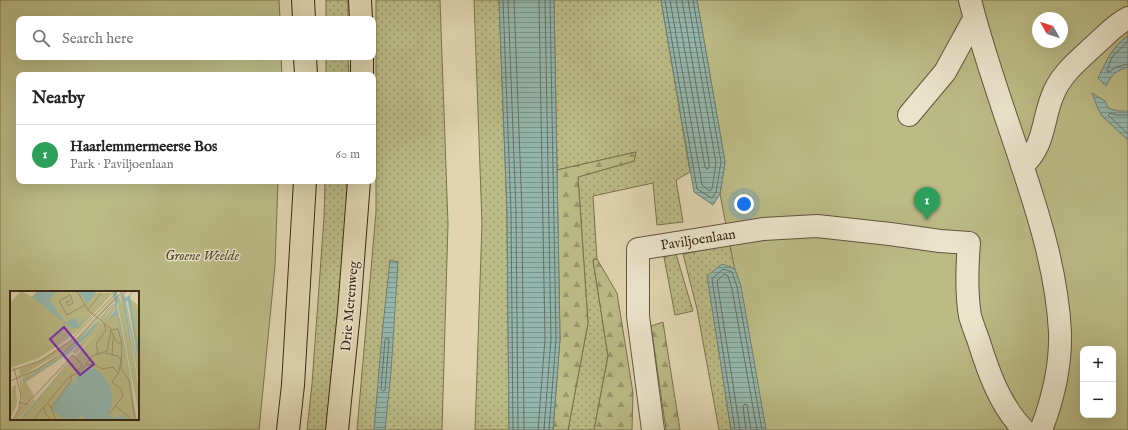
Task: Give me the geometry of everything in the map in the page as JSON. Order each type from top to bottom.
[{"type":"highway","points":[[303,0],[304,16]]},
{"type":"highway","points":[[360,0],[361,16]]},
{"type":"highway","points":[[305,60],[306,72]]},
{"type":"highway","points":[[362,60],[362,72]]},
{"type":"highway","points":[[288,430],[293,385],[305,184]]},
{"type":"highway","name":"Drie Merenweg","points":[[337,430],[349,312],[359,184]]},
{"type":"street","points":[[909,115],[945,72],[972,9]]},
{"type":"street","points":[[972,9],[1036,206],[1056,289],[1060,333],[1059,357],[1054,391],[1042,430]]},
{"type":"street","points":[[1022,166],[1031,159],[1041,138],[1052,97],[1060,80],[1080,58],[1119,23],[1128,18]]},
{"type":"street","name":"Paviljoenlaan","points":[[653,430],[638,316],[638,249],[763,229],[817,226],[940,241],[969,243],[966,272],[970,316],[995,386],[1013,419],[1024,430]]},
{"type":"green space","name":"Groene Weelde","points":[[0,0],[279,0],[280,16],[16,16],[16,60],[281,60],[282,72],[16,72],[16,184],[278,184],[275,266],[259,430],[0,430]]},
{"type":"green space","points":[[326,0],[348,0],[348,16],[326,16]]},
{"type":"green space","points":[[376,0],[440,0],[448,224],[442,430],[357,430],[376,212]]},
{"type":"green space","points":[[474,0],[499,0],[507,212],[509,430],[475,430],[482,224]]},
{"type":"green space","points":[[554,0],[661,0],[690,172],[676,180],[683,222],[657,225],[653,183],[593,196],[597,259],[593,260],[608,356],[594,430],[568,430],[588,323],[578,177],[634,161],[636,152],[557,170]]},
{"type":"green space","points":[[697,0],[1128,0],[1128,430],[766,430],[720,194],[725,162]]},
{"type":"green space","points":[[326,60],[348,60],[349,72],[326,72]]},
{"type":"green space","points":[[636,152],[634,161],[578,177],[588,323],[568,430],[553,430],[560,339],[557,170]]},
{"type":"green space","points":[[325,184],[349,184],[331,430],[307,430],[312,384],[324,218]]},
{"type":"green space","points":[[730,245],[861,245],[708,277],[731,430],[719,430],[697,309],[683,254]]},
{"type":"green space","points":[[676,254],[693,311],[675,315],[664,257]]},
{"type":"green space","points":[[597,259],[617,293],[633,393],[632,430],[594,430],[608,356],[593,260]]},
{"type":"green space","points":[[663,322],[680,430],[666,430],[651,326]]},
{"type":"water","points":[[499,0],[554,0],[560,339],[553,430],[509,430],[507,212]]},
{"type":"water","points":[[661,0],[697,0],[725,162],[720,194],[713,205],[694,192]]},
{"type":"water","points":[[1128,36],[1128,67],[1115,74],[1106,86],[1098,78],[1114,49]]},
{"type":"water","points":[[1092,93],[1105,101],[1108,108],[1118,111],[1128,111],[1128,140],[1103,117],[1098,109]]},
{"type":"water","points":[[390,260],[398,262],[391,372],[385,430],[374,430],[382,335]]},
{"type":"water","points":[[722,264],[735,269],[741,286],[766,430],[731,430],[707,276]]},
{"type":"place","name":"Haarlemmermeerse Bos","points":[[927,220]]}]
